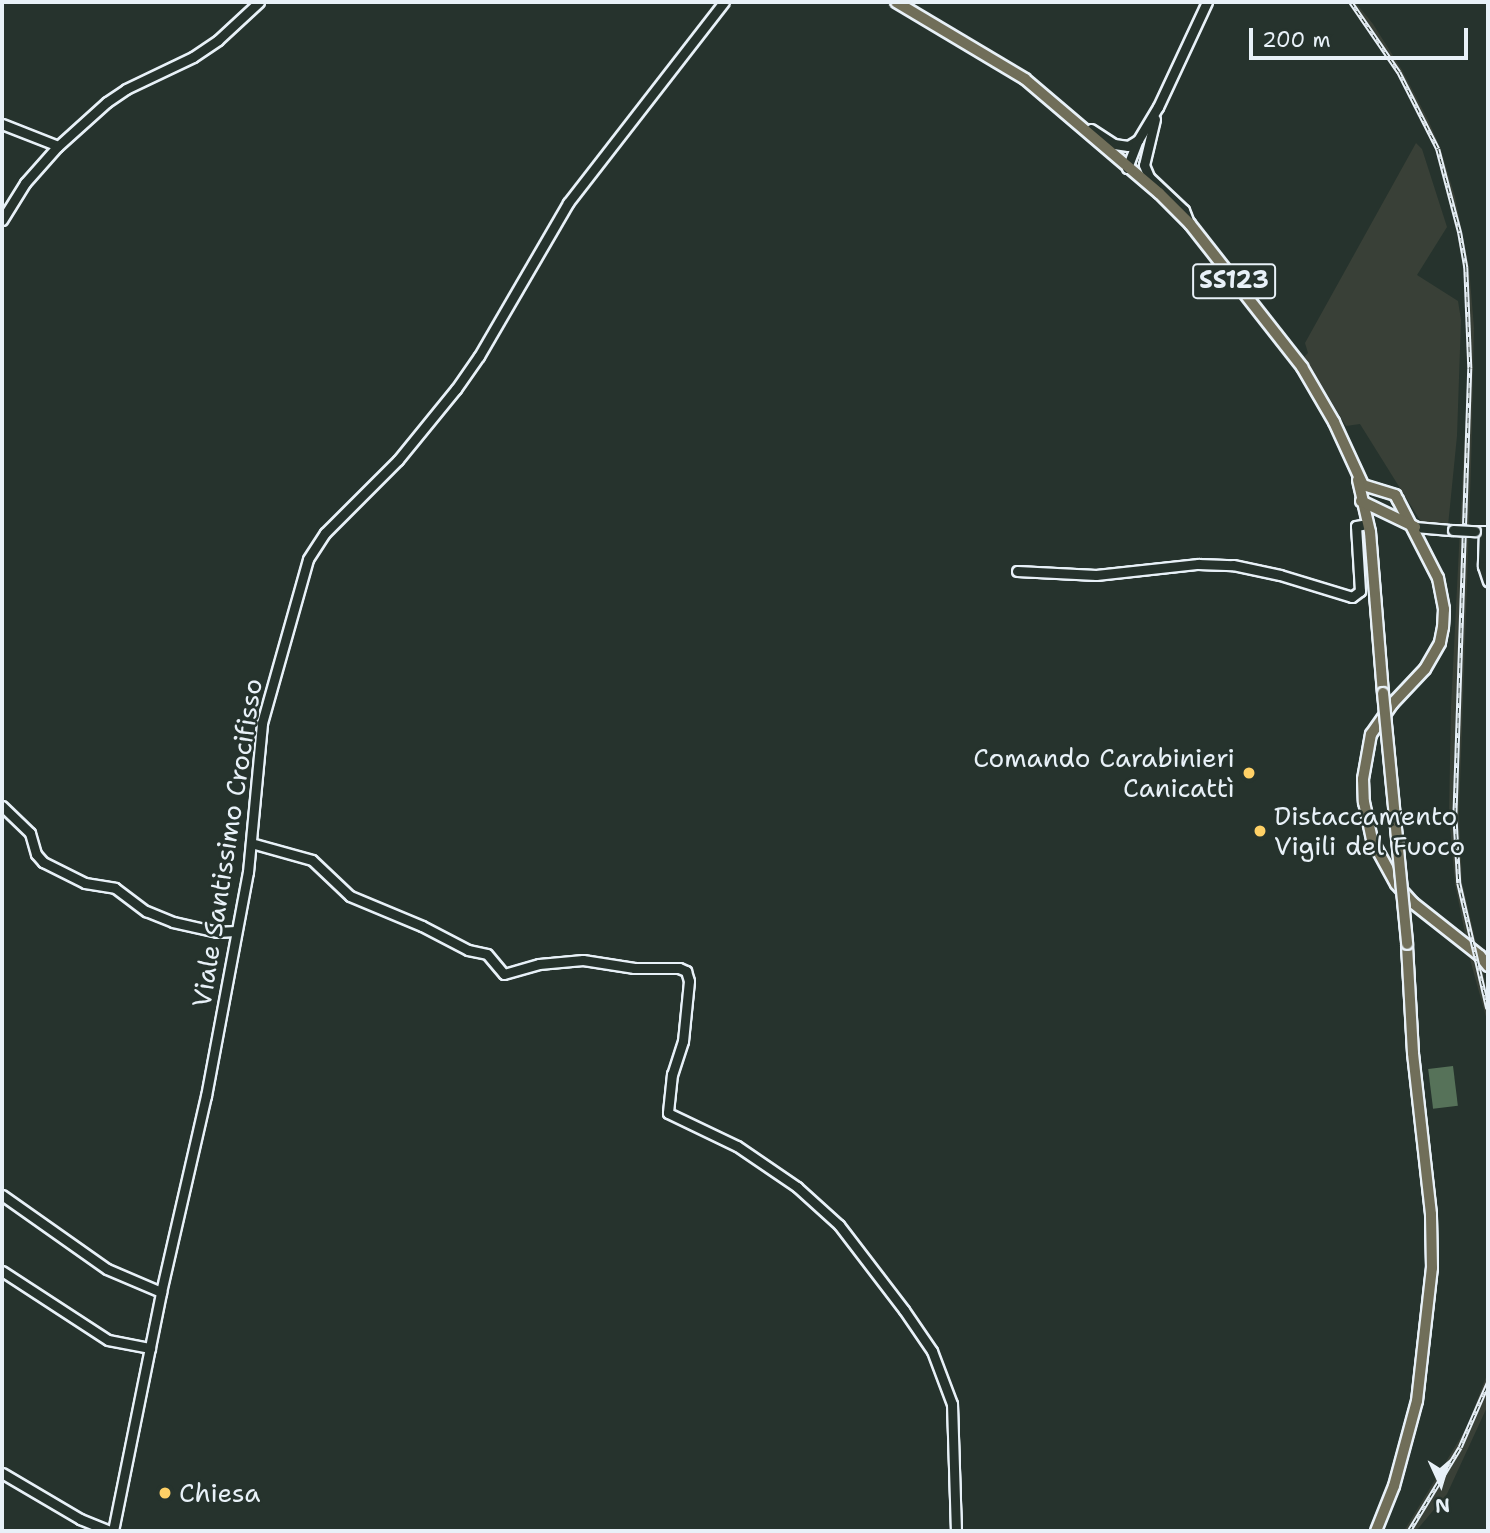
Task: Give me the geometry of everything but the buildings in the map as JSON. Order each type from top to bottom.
[{"type":"main road","name":"SS123","points":[[896,2],[1025,79],[1159,193],[1190,224],[1282,338],[1325,407]]},
{"type":"main road","points":[[1325,407],[1365,529]]},
{"type":"main road","points":[[1325,407],[1363,485],[1397,497],[1415,527],[1441,593],[1444,610],[1440,643],[1425,670],[1377,722],[1367,747],[1363,779],[1364,802],[1372,840],[1383,866],[1413,903],[1480,956],[1488,966]]},
{"type":"main road","points":[[1340,450],[1364,504],[1415,527]]},
{"type":"main road","points":[[1353,464],[1364,504],[1375,606],[1407,944],[1413,1053],[1431,1214],[1431,1281],[1417,1401],[1398,1473],[1376,1531]]},
{"type":"main road","points":[[1364,504],[1366,498],[1382,493]]},
{"type":"main road","points":[[1391,518],[1397,497]]},
{"type":"main road","points":[[1365,529],[1391,518]]},
{"type":"street","points":[[2,219],[25,183],[58,146],[107,102],[126,89],[193,57],[218,40],[259,2]]},
{"type":"street","name":"Viale Santissimo Crocifisso","points":[[112,1531],[161,1292],[206,1096],[251,843],[262,723],[290,617],[314,547],[398,460],[456,389],[479,356],[568,203],[724,2]]},
{"type":"street","points":[[1127,168],[1138,140],[1158,107],[1207,2]]},
{"type":"street","points":[[1158,107],[1144,165],[1149,177],[1184,210],[1190,224]]},
{"type":"street","points":[[1063,110],[1114,144],[1128,146],[1138,140]]},
{"type":"street","points":[[2,124],[58,146]]},
{"type":"street","points":[[1127,168],[1137,163],[1146,152]]},
{"type":"street","points":[[1017,571],[1096,575],[1185,565],[1233,565],[1280,575],[1352,597],[1360,591],[1356,526],[1365,529]]},
{"type":"street","points":[[1415,527],[1484,531],[1483,566],[1488,581]]},
{"type":"street","points":[[2,806],[30,833],[36,854],[43,862],[85,883],[115,888],[146,911],[173,922],[202,930],[236,931]]},
{"type":"street","points":[[251,843],[312,860],[350,896],[422,926],[468,950],[487,954],[504,974],[539,964],[583,960],[634,968],[679,968],[686,971],[690,981],[683,1041],[668,1098],[668,1113],[737,1146],[797,1187],[839,1225],[905,1310],[932,1352],[952,1404],[956,1531]]},
{"type":"street","points":[[2,1195],[107,1269],[161,1292]]},
{"type":"street","points":[[2,1271],[108,1340],[150,1348]]},
{"type":"street","points":[[2,1473],[79,1520],[112,1531]]},
{"type":"shaded area","points":[[1347,2],[1355,2],[1373,24],[1402,70],[1428,120],[1440,147],[1455,197],[1469,267],[1474,328],[1459,814],[1462,882],[1488,995],[1488,1024],[1471,963],[1455,884],[1449,814],[1451,707],[1468,369],[1463,268],[1457,233],[1435,149],[1397,73]]},
{"type":"shaded area","points":[[1416,143],[1422,149],[1447,227],[1417,275],[1458,301],[1461,320],[1457,436],[1448,526],[1423,525],[1360,424],[1346,426],[1304,357],[1308,353],[1305,343]]},
{"type":"shaded area","points":[[1488,1372],[1488,1405],[1447,1494],[1416,1531],[1404,1531],[1467,1427]]},
{"type":"green space","points":[[1453,1066],[1458,1106],[1433,1109],[1428,1069]]},
{"type":"railway","points":[[1351,2],[1399,72],[1438,149],[1466,267],[1470,368],[1455,814],[1459,883],[1488,1009]]},
{"type":"railway","points":[[1409,1531],[1460,1447],[1488,1383]]},
{"type":"place","name":"Comando Carabinieri Canicattì","points":[[1249,773]]},
{"type":"place","name":"Distaccamento Vigili del Fuoco","points":[[1260,831]]},
{"type":"place","name":"Chiesa","points":[[165,1493]]}]
